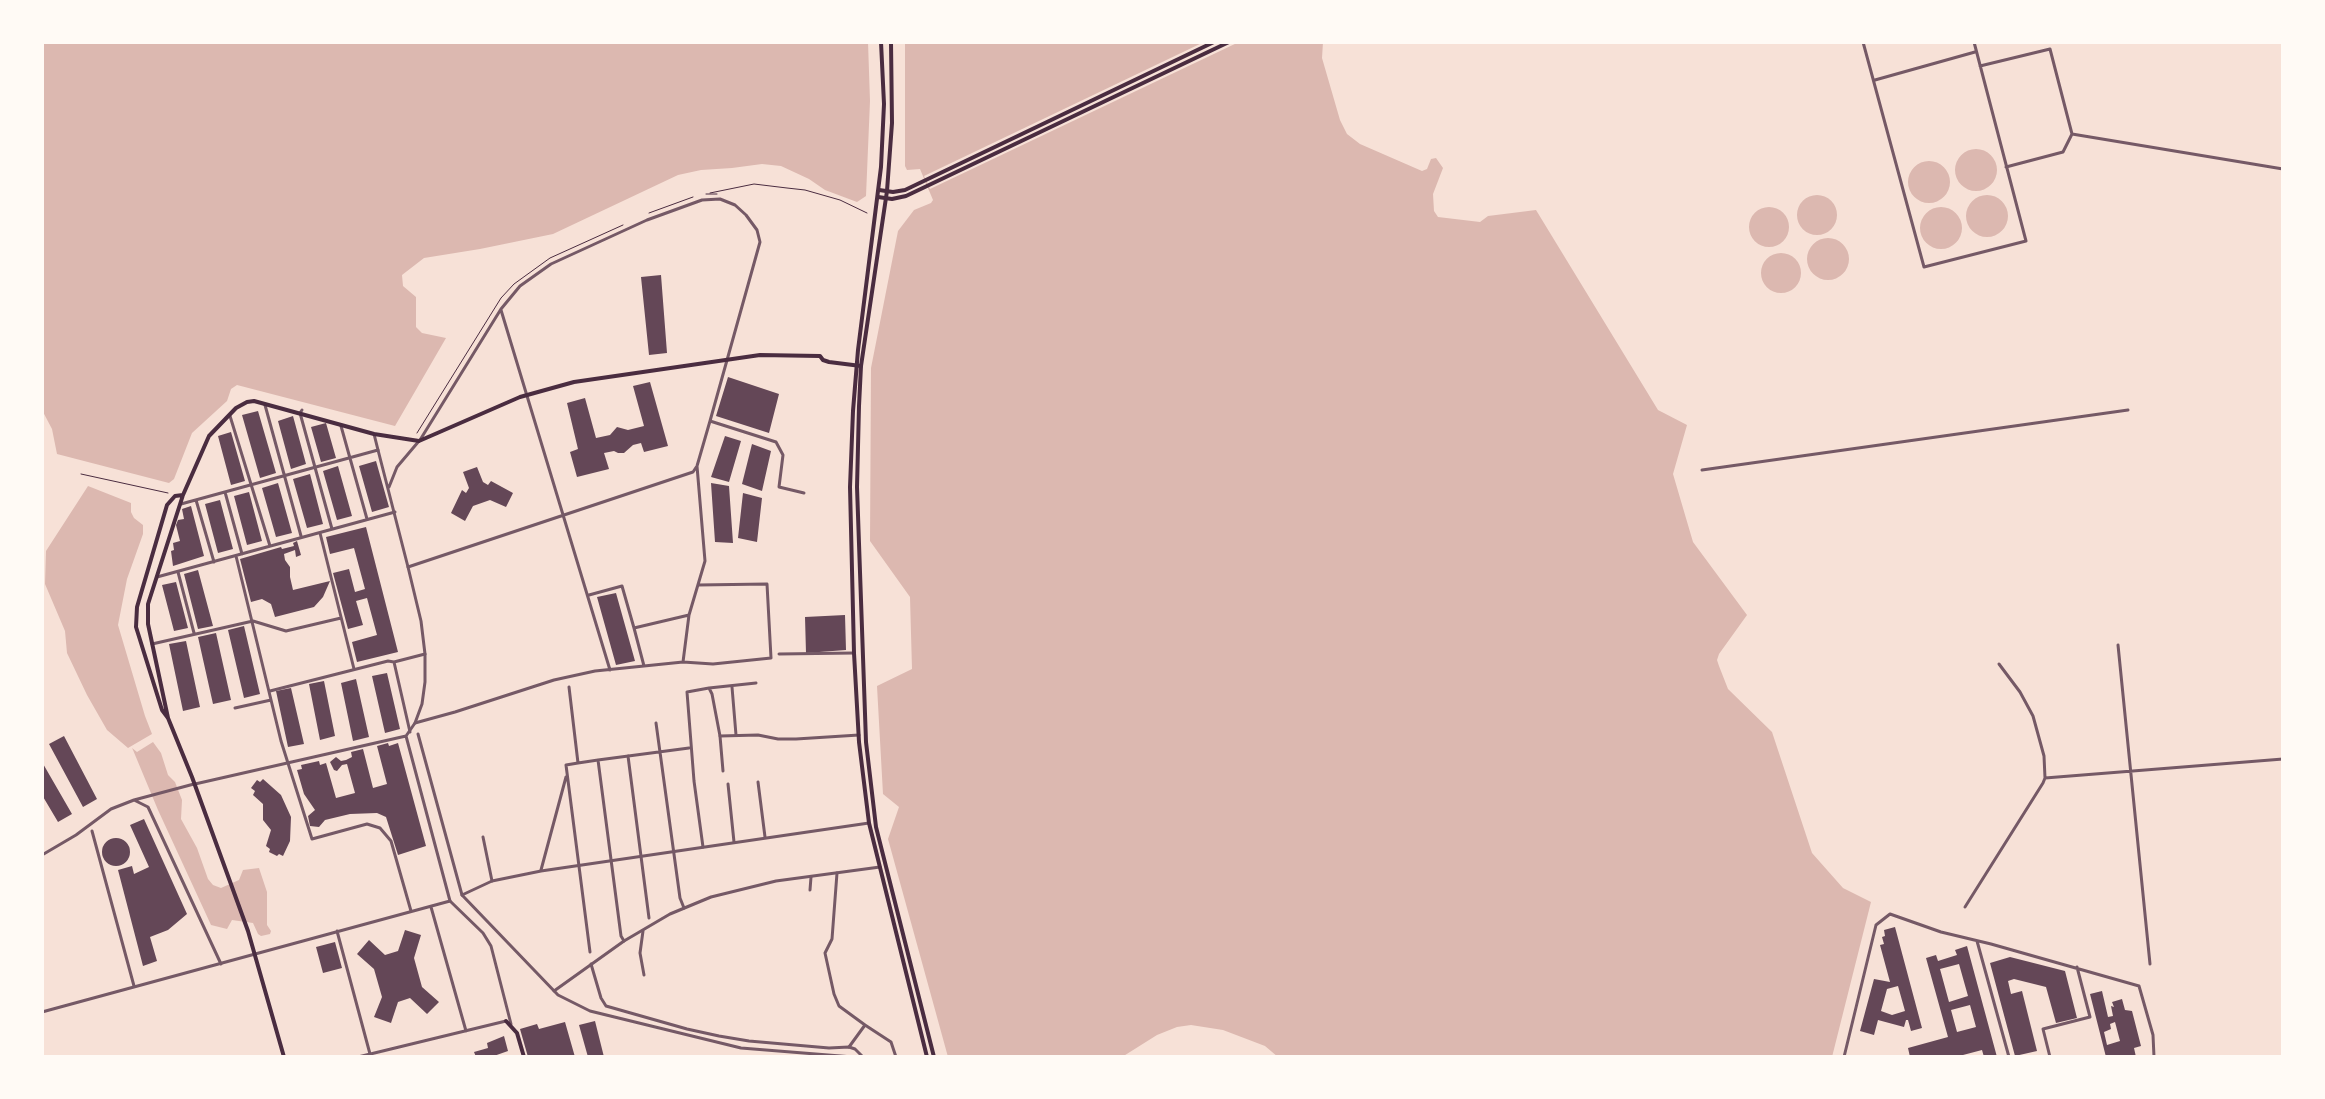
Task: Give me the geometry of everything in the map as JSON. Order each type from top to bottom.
[{"type":"main road","points":[[881,42],[884,104],[879,190],[859,366],[850,487],[854,653],[869,823],[927,1057]]},
{"type":"main road","points":[[891,42],[892,123],[887,191],[859,366],[857,487],[868,756],[876,827],[934,1057]]},
{"type":"main road","points":[[878,197],[899,198],[1214,42]]},
{"type":"main road","points":[[879,190],[905,190],[927,183],[1229,42]]},
{"type":"main road","points":[[284,1057],[256,954],[168,718],[152,644],[148,610],[157,577],[183,495],[209,436],[236,408],[254,401],[301,411],[374,434],[419,441],[528,394],[574,382],[727,358],[774,354],[814,355],[829,362],[859,366]]},
{"type":"main road","points":[[168,718],[162,710],[136,615],[167,505],[175,496],[183,495]]},
{"type":"main road","points":[[508,1023],[517,1033],[524,1057]]},
{"type":"street","points":[[1863,42],[1924,267],[2026,241],[1974,42]]},
{"type":"street","points":[[1980,66],[2050,49],[2072,134],[2063,152],[2006,167]]},
{"type":"street","points":[[1875,80],[1976,52]]},
{"type":"street","points":[[2072,134],[2283,169]]},
{"type":"street","points":[[389,487],[397,467],[419,441],[501,309],[520,286],[551,264],[647,220],[702,200],[720,199],[735,205],[757,230],[760,242],[693,472],[408,567]]},
{"type":"street","points":[[501,309],[610,670]]},
{"type":"street","points":[[265,405],[302,538]]},
{"type":"street","points":[[1702,470],[2128,410]]},
{"type":"street","points":[[301,411],[332,530]]},
{"type":"street","points":[[230,416],[270,547]]},
{"type":"street","points":[[710,421],[776,442],[783,455],[779,487],[804,493]]},
{"type":"street","points":[[340,423],[368,520]]},
{"type":"street","points":[[42,855],[111,809],[134,800],[191,784],[406,736],[410,732],[425,682],[425,654],[421,621],[374,434]]},
{"type":"street","points":[[181,504],[378,450]]},
{"type":"street","points":[[683,662],[689,615],[705,561],[697,466]]},
{"type":"street","points":[[225,492],[242,555]]},
{"type":"street","points":[[196,500],[214,562]]},
{"type":"street","points":[[157,577],[395,512]]},
{"type":"street","points":[[320,533],[354,669]]},
{"type":"street","points":[[236,556],[288,764],[312,839],[369,824],[378,826],[391,841],[411,911]]},
{"type":"street","points":[[178,572],[194,633]]},
{"type":"street","points":[[415,723],[554,680],[595,671],[683,662],[713,664],[771,658],[767,584],[698,585]]},
{"type":"street","points":[[589,595],[622,586],[644,666]]},
{"type":"street","points":[[634,628],[689,615]]},
{"type":"street","points":[[152,644],[253,621],[286,631],[341,618]]},
{"type":"street","points":[[2118,645],[2150,964]]},
{"type":"street","points":[[779,654],[854,653]]},
{"type":"street","points":[[270,691],[425,654]]},
{"type":"street","points":[[394,662],[410,732]]},
{"type":"street","points":[[1965,907],[2045,778],[2044,756],[2033,716],[1999,664]]},
{"type":"street","points":[[703,847],[690,748],[687,692],[756,683]]},
{"type":"street","points":[[569,687],[578,763]]},
{"type":"street","points":[[732,687],[736,736]]},
{"type":"street","points":[[709,688],[720,736],[723,771]]},
{"type":"street","points":[[235,708],[271,700]]},
{"type":"street","points":[[656,723],[680,898],[684,908]]},
{"type":"street","points":[[418,734],[462,895],[554,991],[590,1011],[741,1048],[853,1057]]},
{"type":"street","points":[[720,736],[758,735],[778,739],[859,735]]},
{"type":"street","points":[[358,1057],[508,1023],[491,946],[483,933],[450,901],[406,736]]},
{"type":"street","points":[[590,952],[566,765],[690,748]]},
{"type":"street","points":[[628,756],[649,918]]},
{"type":"street","points":[[2045,778],[2283,759]]},
{"type":"street","points":[[598,760],[624,941]]},
{"type":"street","points":[[541,871],[567,773]]},
{"type":"street","points":[[758,782],[765,838]]},
{"type":"street","points":[[728,784],[734,842]]},
{"type":"street","points":[[134,800],[148,807],[221,964]]},
{"type":"street","points":[[462,895],[492,881],[580,864],[869,823]]},
{"type":"street","points":[[92,831],[134,987]]},
{"type":"street","points":[[483,837],[492,881]]},
{"type":"street","points":[[554,991],[624,941],[684,908],[738,889],[776,881],[880,867]]},
{"type":"street","points":[[837,873],[832,939],[825,953],[834,994],[839,1006],[891,1042],[896,1057]]},
{"type":"street","points":[[810,890],[811,877]]},
{"type":"street","points":[[42,1012],[450,901]]},
{"type":"street","points":[[431,907],[466,1031]]},
{"type":"street","points":[[1844,1057],[1879,921],[1888,914],[1941,932],[2139,986],[2153,1035],[2154,1057]]},
{"type":"street","points":[[643,930],[640,953],[644,975]]},
{"type":"street","points":[[337,931],[370,1055]]},
{"type":"street","points":[[1977,941],[2009,1057]]},
{"type":"street","points":[[591,964],[606,1006],[719,1036],[849,1047],[863,1057]]},
{"type":"street","points":[[2050,1057],[2043,1029],[2090,1017],[2077,967]]},
{"type":"street","points":[[849,1047],[865,1025]]},
{"type":"path","points":[[647,214],[691,198],[754,184],[796,189],[840,200],[869,214]]},
{"type":"path","points":[[708,194],[725,195]]},
{"type":"path","points":[[413,435],[418,433],[501,298],[514,284],[550,258],[633,220]]},
{"type":"path","points":[[81,474],[175,496]]},
{"type":"shaded area","points":[[42,42],[868,42],[870,101],[866,196],[857,202],[825,190],[781,166],[762,164],[701,170],[678,175],[553,234],[424,258],[402,275],[403,286],[416,297],[416,327],[422,333],[446,338],[395,426],[237,385],[231,389],[227,401],[192,433],[174,479],[169,483],[57,454],[52,429],[42,410]]},
{"type":"shaded area","points":[[905,42],[1323,42],[1322,58],[1347,134],[1360,144],[1422,171],[1427,169],[1431,159],[1436,158],[1443,168],[1433,194],[1434,211],[1438,217],[1480,222],[1488,216],[1536,210],[1658,410],[1687,425],[1673,474],[1693,542],[1747,615],[1719,654],[1719,666],[1728,689],[1772,732],[1812,853],[1843,888],[1871,902],[1832,1057],[1278,1057],[1265,1046],[1223,1030],[1191,1025],[1157,1035],[1122,1057],[948,1057],[888,839],[899,807],[883,794],[877,686],[912,669],[910,597],[870,541],[871,368],[898,231],[914,210],[933,200],[920,169],[907,170],[905,166]]},
{"type":"shaded area","points":[[1976,149],[1991,155],[1997,170],[1991,185],[1976,191],[1961,185],[1955,170],[1961,155]]},
{"type":"shaded area","points":[[1929,161],[1944,167],[1950,182],[1944,197],[1929,203],[1914,197],[1908,182],[1914,167]]},
{"type":"shaded area","points":[[1817,195],[1831,201],[1837,215],[1831,229],[1817,235],[1803,229],[1797,215],[1803,201]]},
{"type":"shaded area","points":[[1987,195],[2002,201],[2008,216],[2002,231],[1987,237],[1972,231],[1966,216],[1972,201]]},
{"type":"shaded area","points":[[1769,207],[1783,213],[1789,227],[1783,241],[1769,247],[1755,241],[1749,227],[1755,213]]},
{"type":"shaded area","points":[[1941,207],[1956,213],[1962,228],[1956,243],[1941,249],[1926,243],[1920,228],[1926,213]]},
{"type":"shaded area","points":[[1828,238],[1843,244],[1849,259],[1843,274],[1828,280],[1813,274],[1807,259],[1813,244]]},
{"type":"shaded area","points":[[1781,253],[1795,259],[1801,273],[1795,287],[1781,293],[1767,287],[1761,273],[1767,259]]},
{"type":"shaded area","points":[[88,486],[131,503],[134,518],[143,525],[143,534],[127,579],[118,625],[152,734],[128,748],[107,730],[87,695],[67,653],[65,631],[45,584],[46,551]]},
{"type":"shaded area","points":[[153,742],[161,753],[168,775],[175,782],[182,800],[181,819],[213,885],[221,888],[239,880],[243,870],[259,868],[267,892],[270,934],[261,936],[253,923],[232,920],[227,929],[211,925],[132,748],[137,752]]},
{"type":"pier","points":[[1204,42],[1239,42],[930,189],[924,176]]},
{"type":"building","points":[[661,275],[667,353],[649,355],[641,277]]},
{"type":"building","points":[[728,377],[779,394],[769,433],[716,416]]},
{"type":"building","points":[[650,382],[668,446],[644,452],[641,443],[624,453],[604,453],[609,469],[577,477],[570,452],[578,449],[567,403],[585,398],[596,438],[610,435],[617,427],[628,430],[644,426],[633,386]]},
{"type":"building","points":[[258,411],[276,473],[260,478],[242,415]]},
{"type":"building","points":[[293,416],[306,464],[291,469],[278,421]]},
{"type":"building","points":[[326,423],[336,458],[321,462],[311,427]]},
{"type":"building","points":[[231,432],[245,481],[231,485],[218,436]]},
{"type":"building","points":[[725,436],[741,441],[729,482],[711,477]]},
{"type":"building","points":[[752,444],[771,451],[762,491],[742,484]]},
{"type":"building","points":[[376,461],[389,507],[372,512],[359,466]]},
{"type":"building","points":[[338,466],[352,516],[337,520],[323,471]]},
{"type":"building","points":[[477,467],[483,482],[488,485],[491,481],[513,493],[506,507],[490,500],[473,506],[465,521],[451,513],[462,490],[466,493],[469,488],[463,472]]},
{"type":"building","points":[[310,474],[323,524],[307,528],[293,479]]},
{"type":"building","points":[[278,483],[292,533],[276,537],[262,488]]},
{"type":"building","points":[[711,483],[729,486],[733,543],[715,542]]},
{"type":"building","points":[[249,492],[262,541],[247,545],[234,496]]},
{"type":"building","points":[[743,493],[762,498],[757,542],[738,538]]},
{"type":"building","points":[[220,500],[233,549],[218,553],[205,504]]},
{"type":"building","points":[[191,506],[204,556],[173,566],[173,543],[180,541],[176,525],[178,520],[184,519],[182,509]]},
{"type":"building","points":[[366,527],[398,652],[357,662],[352,642],[377,635],[367,598],[356,601],[363,625],[348,629],[333,573],[349,569],[355,592],[365,589],[354,548],[330,554],[326,537]]},
{"type":"building","points":[[297,541],[301,555],[296,557],[295,550],[284,554],[290,567],[293,590],[330,581],[323,597],[314,607],[275,617],[271,604],[262,599],[251,602],[240,559],[294,546],[293,543]]},
{"type":"building","points":[[198,570],[213,626],[198,629],[184,574]]},
{"type":"building","points":[[176,582],[188,628],[174,631],[162,585]]},
{"type":"building","points":[[616,593],[635,661],[616,665],[597,597]]},
{"type":"building","points":[[845,615],[846,650],[806,653],[805,617]]},
{"type":"building","points":[[244,626],[260,694],[244,698],[228,630]]},
{"type":"building","points":[[216,633],[231,700],[213,704],[198,637]]},
{"type":"building","points":[[186,641],[200,707],[183,711],[169,644]]},
{"type":"building","points":[[387,673],[400,729],[385,733],[372,676]]},
{"type":"building","points":[[356,679],[369,737],[353,741],[341,683]]},
{"type":"building","points":[[324,681],[335,736],[320,740],[309,684]]},
{"type":"building","points":[[291,688],[304,744],[288,747],[276,691]]},
{"type":"building","points":[[64,736],[97,799],[83,807],[49,744]]},
{"type":"building","points":[[388,743],[389,746],[398,743],[426,846],[398,855],[386,817],[377,813],[350,814],[325,820],[319,827],[310,826],[308,816],[315,810],[304,794],[297,770],[302,769],[301,765],[319,761],[320,765],[326,763],[336,798],[355,793],[347,764],[337,771],[330,762],[336,757],[346,760],[352,757],[351,752],[363,749],[373,788],[387,784],[377,746]]},
{"type":"building","points":[[42,762],[72,814],[58,822],[42,795]]},
{"type":"building","points":[[263,779],[281,795],[291,817],[290,841],[283,856],[269,852],[266,846],[271,830],[263,820],[263,804],[253,795],[255,791],[251,788],[257,780],[260,782]]},
{"type":"building","points":[[144,819],[187,914],[168,930],[150,937],[157,961],[143,966],[118,870],[132,866],[134,874],[149,867],[130,825]]},
{"type":"building","points":[[116,838],[126,842],[130,852],[126,862],[116,866],[106,862],[102,852],[106,842]]},
{"type":"building","points":[[1895,927],[1922,1028],[1911,1031],[1908,1020],[1904,1027],[1878,1020],[1874,1035],[1860,1031],[1874,979],[1890,982],[1880,945],[1884,944],[1884,930]],"holes":[[[1898,986],[1905,1011],[1892,1015],[1881,1011],[1887,989]]]},
{"type":"building","points":[[405,930],[421,935],[414,958],[422,987],[439,1002],[427,1014],[410,998],[398,1002],[391,1023],[374,1017],[382,997],[374,969],[357,954],[369,940],[385,955],[398,951]]},
{"type":"building","points":[[335,942],[342,968],[323,973],[316,947]]},
{"type":"building","points":[[1967,946],[1997,1057],[1984,1057],[1982,1050],[1964,1057],[1910,1057],[1908,1048],[1948,1037],[1926,958],[1936,955],[1938,961],[1957,955],[1955,950]],"holes":[[[1959,964],[1968,996],[1949,1002],[1940,969]],[[1970,1005],[1976,1027],[1957,1032],[1951,1010]]]},
{"type":"building","points":[[2010,957],[2065,971],[2077,1018],[2056,1023],[2046,987],[2014,979],[2008,981],[2011,994],[2022,991],[2037,1051],[2015,1056],[1990,963]]},
{"type":"building","points":[[2102,991],[2108,1017],[2113,1016],[2112,1002],[2122,999],[2125,1010],[2132,1011],[2141,1046],[2134,1048],[2136,1057],[2106,1057],[2090,994]],"holes":[[[2115,1022],[2120,1041],[2107,1045],[2104,1032],[2111,1029],[2110,1024]]]},
{"type":"building","points":[[595,1021],[604,1057],[588,1057],[579,1025]]},
{"type":"building","points":[[565,1022],[575,1057],[528,1057],[520,1029],[537,1024],[539,1029]]},
{"type":"building","points":[[504,1036],[508,1051],[491,1057],[476,1057],[474,1052],[488,1048],[487,1043]]}]
